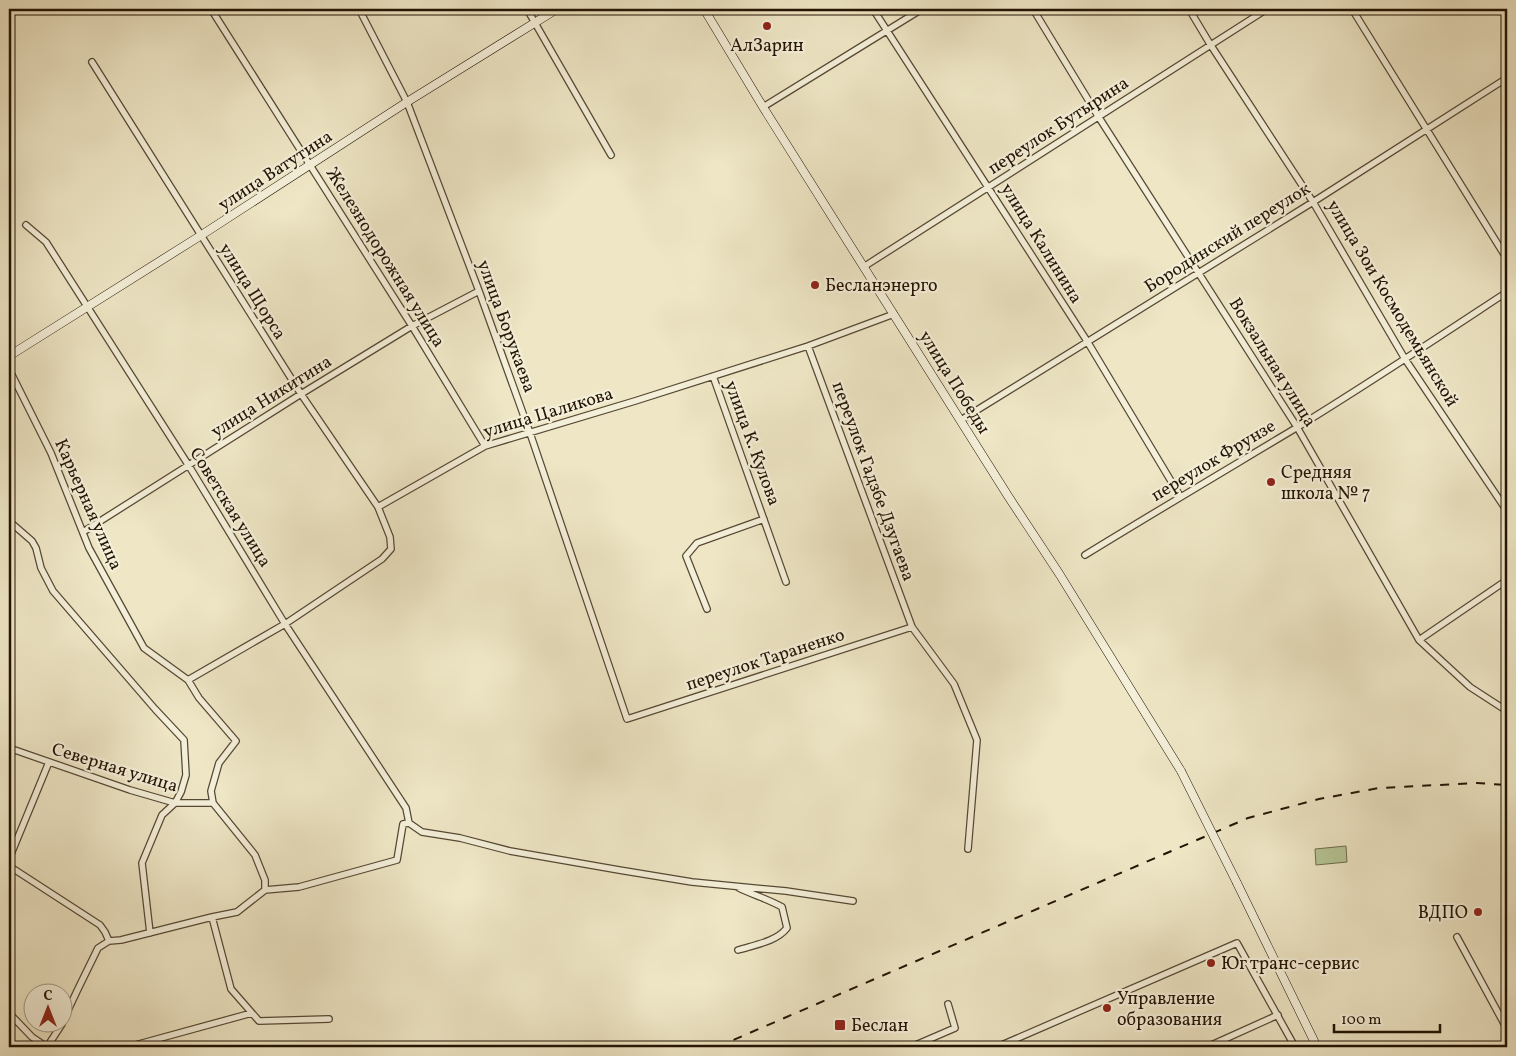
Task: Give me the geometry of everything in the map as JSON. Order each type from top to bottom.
[{"type":"main road","name":"улица Ватутина","points":[[9,356],[88,308],[310,166],[406,102],[557,9]]},
{"type":"main road","name":"улица Победы","points":[[704,9],[1181,771],[1317,1047]]},
{"type":"street","name":"Железнодорожная улица","points":[[211,9],[412,326],[485,446]]},
{"type":"street","name":"улица Борукаева","points":[[360,9],[406,102],[479,291],[530,432],[626,719]]},
{"type":"street","points":[[526,9],[611,155]]},
{"type":"street","name":"улица Калинина","points":[[873,9],[1087,341],[1180,496]]},
{"type":"street","points":[[764,107],[922,9]]},
{"type":"street","name":"Вокзальная улица","points":[[1033,9],[1098,116],[1297,427],[1419,640],[1470,687],[1507,711]]},
{"type":"street","name":"улица Зои Космодемьянской","points":[[1189,9],[1313,202],[1405,359],[1507,511]]},
{"type":"street","name":"переулок Бутырина","points":[[865,266],[1267,9]]},
{"type":"street","points":[[1352,9],[1507,259]]},
{"type":"street","name":"улица Щорса","points":[[92,62],[301,394],[378,507]]},
{"type":"street","name":"Бородинский переулок","points":[[961,420],[1313,202],[1507,78]]},
{"type":"street","name":"Советская улица","points":[[26,225],[46,242],[189,466],[285,624],[406,808],[409,824]]},
{"type":"street","name":"улица Никитина","points":[[83,532],[412,326],[479,291]]},
{"type":"street","name":"переулок Фрунзе","points":[[1085,555],[1297,427],[1507,292]]},
{"type":"street","name":"улица Цаликова","points":[[378,507],[485,446],[808,346],[894,314]]},
{"type":"street","name":"переулок Гадзбе Дзугаева","points":[[808,346],[912,627],[954,684],[977,740],[968,849]]},
{"type":"street","name":"Карьерная улица","points":[[9,369],[51,453],[89,548],[144,648],[188,680],[199,698],[236,741],[219,763],[211,791],[213,803]]},
{"type":"street","name":"улица К. Кулова","points":[[713,376],[786,582]]},
{"type":"street","points":[[188,680],[285,624],[382,559],[391,549],[390,537],[378,507]]},
{"type":"street","name":"улица К. Кулова","points":[[707,609],[686,556],[698,544],[764,519]]},
{"type":"street","points":[[9,521],[32,541],[36,548],[41,568],[53,591],[184,740],[186,775],[175,803],[162,814],[142,863],[150,933]]},
{"type":"street","points":[[1419,640],[1507,580]]},
{"type":"street","name":"переулок Тараненко","points":[[626,719],[912,627]]},
{"type":"street","name":"Северная улица","points":[[9,748],[130,790],[175,803],[213,803]]},
{"type":"street","points":[[9,858],[49,762]]},
{"type":"street","points":[[213,803],[255,855],[265,880],[265,890]]},
{"type":"street","points":[[72,1002],[98,948],[109,941],[121,940],[237,912],[265,890],[300,887],[396,860],[403,824],[409,824],[422,832],[460,838],[510,850],[692,882],[786,891],[853,901]]},
{"type":"street","points":[[9,866],[100,925],[109,941]]},
{"type":"street","points":[[734,886],[756,896],[769,899],[782,907],[787,928],[783,934],[738,950]]},
{"type":"street","points":[[212,917],[231,989],[259,1021],[329,1019]]},
{"type":"street","points":[[1457,937],[1507,1029]]},
{"type":"street","points":[[997,1047],[1237,943],[1295,1047]]},
{"type":"street","points":[[911,1047],[955,1028],[948,1004]]},
{"type":"street","points":[[9,1013],[32,1037],[47,1047],[55,1034]]},
{"type":"street","points":[[128,1047],[252,1013]]},
{"type":"street","points":[[1207,1047],[1278,1015]]},
{"type":"green space","points":[[1346,846],[1347,862],[1316,865],[1315,849]]},
{"type":"railway","points":[[717,1047],[1248,818],[1319,799],[1379,788],[1477,783],[1507,785]]},
{"type":"place","name":"АлЗарин","points":[[767,26]]},
{"type":"place","name":"Бесланэнерго","points":[[815,285]]},
{"type":"place","name":"Средняя школа № 7","points":[[1271,482]]},
{"type":"place","name":"ВДПО","points":[[1478,912]]},
{"type":"place","name":"Юг транс-сервис","points":[[1211,963]]},
{"type":"place","name":"Управление образования","points":[[1107,1008]]},
{"type":"place","name":"Беслан","points":[[840,1025]]}]
